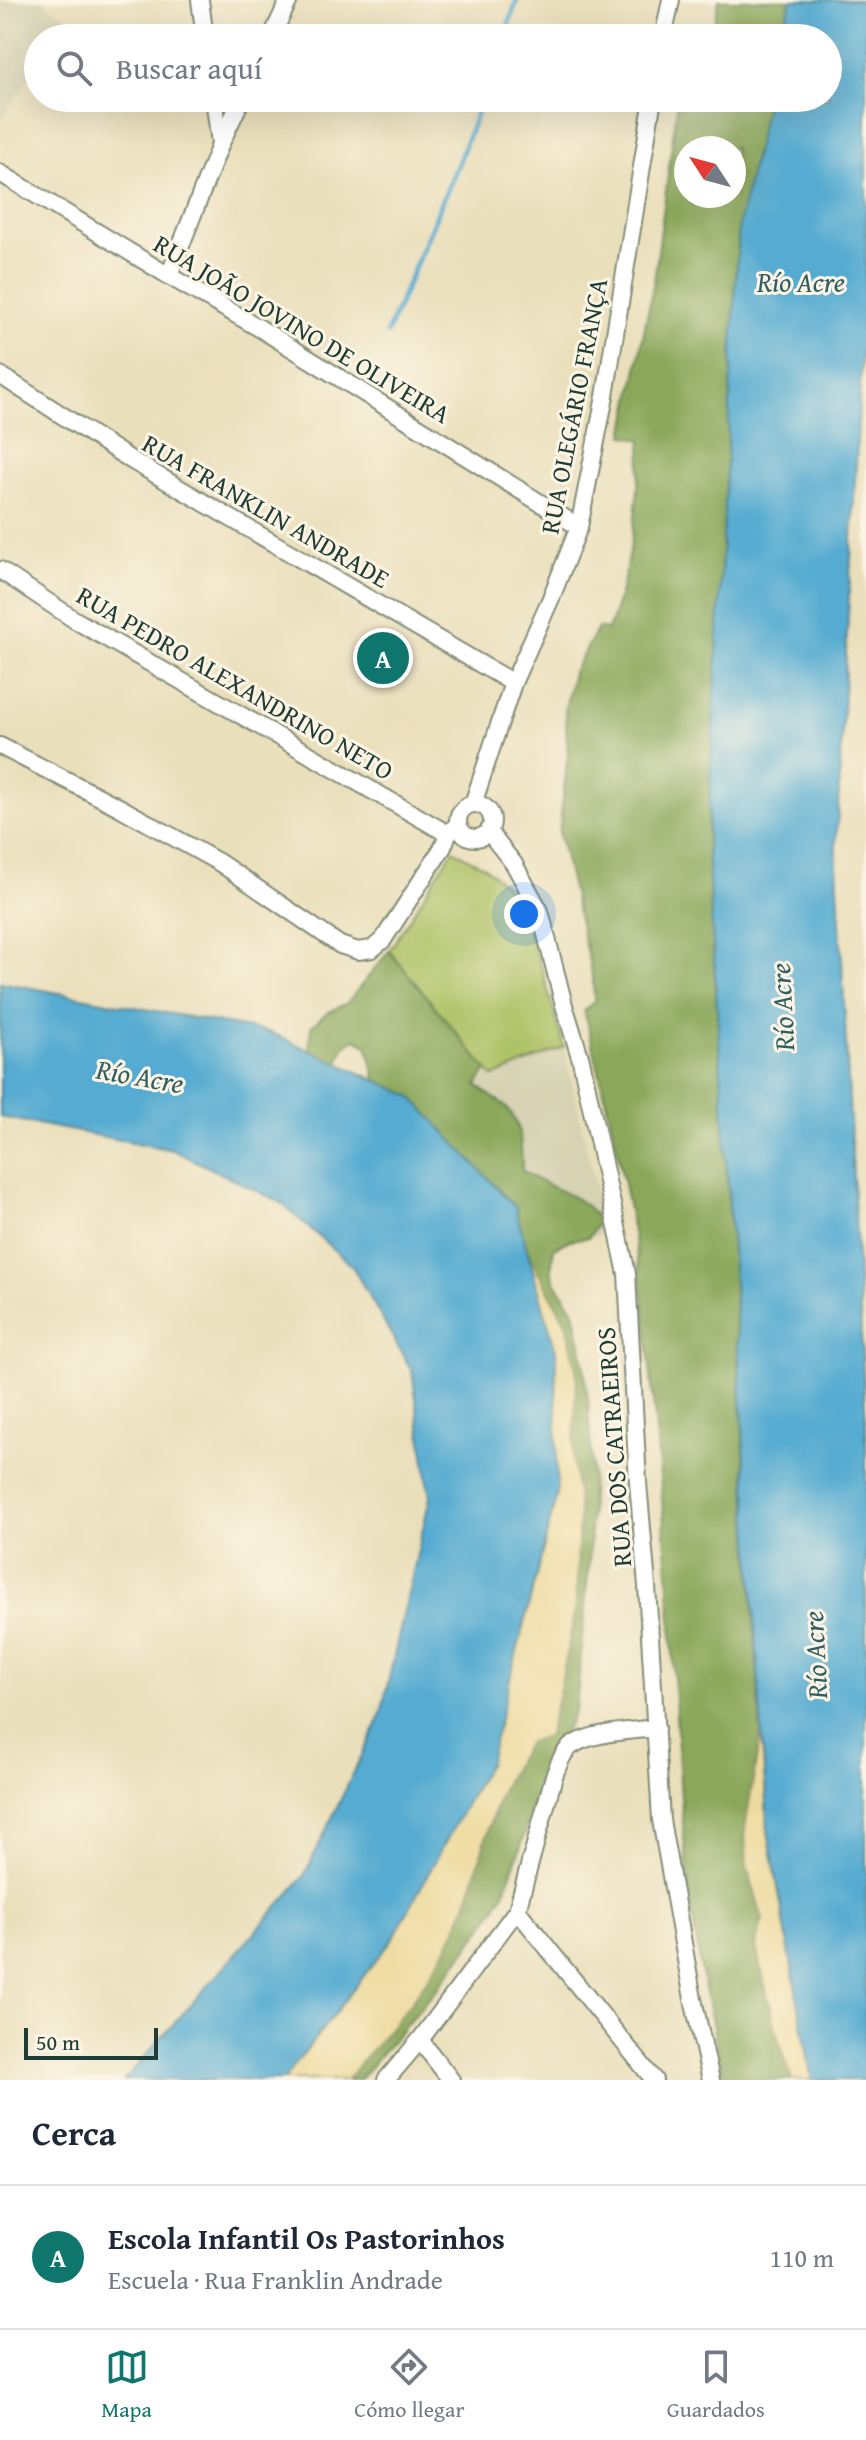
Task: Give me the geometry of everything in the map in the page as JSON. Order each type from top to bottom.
[{"type":"street","points":[[200,0],[203,24]]},
{"type":"street","points":[[278,24],[289,0]]},
{"type":"street","points":[[666,24],[671,0]]},
{"type":"street","points":[[216,112],[220,145]]},
{"type":"street","points":[[169,276],[235,112]]},
{"type":"street","name":"RUA OLEGÁRIO FRANÇA","points":[[473,804],[513,683],[579,527],[605,396],[651,112]]},
{"type":"street","name":"RUA JOÃO JOVINO DE OLIVEIRA","points":[[0,173],[261,329],[579,527]]},
{"type":"street","name":"RUA FRANKLIN ANDRADE","points":[[0,375],[131,460],[513,683]]},
{"type":"street","name":"RUA PEDRO ALEXANDRINO NETO","points":[[0,570],[75,620],[453,829]]},
{"type":"street","points":[[0,746],[220,863],[340,945],[358,951],[372,949],[383,940],[443,847],[463,809],[473,804],[483,806],[492,820],[488,831],[474,838],[453,829]]},
{"type":"street","name":"RUA DOS CATRAEIROS","points":[[488,831],[514,864],[540,911],[581,1060],[627,1274],[661,1820],[711,2080]]},
{"type":"street","points":[[386,2080],[420,2040],[517,1910],[554,1776],[569,1747],[585,1738],[656,1728]]},
{"type":"street","points":[[517,1910],[654,2080]]},
{"type":"street","points":[[420,2040],[451,2080]]},
{"type":"shaded area","points":[[0,0],[40,0],[68,18],[64,24],[24,24],[24,85],[0,122]]},
{"type":"shaded area","points":[[564,1047],[606,1233],[589,1237],[599,1221],[575,1197],[533,1179],[522,1170],[521,1141],[501,1103],[483,1092],[477,1084],[487,1070],[493,1077]]},
{"type":"green space","points":[[719,0],[791,0],[785,24],[714,24]]},
{"type":"green space","points":[[676,112],[765,112],[746,193],[746,136],[674,136],[674,208],[742,208],[739,223],[707,846],[761,1732],[745,1829],[747,1866],[763,1919],[756,1947],[778,2038],[792,2080],[725,2080],[703,1977],[692,1914],[683,1825],[667,1559],[644,1306],[626,1194],[584,1010],[594,1002],[593,980],[559,833],[568,754],[565,710],[573,672],[598,628],[608,630],[623,584],[632,536],[642,440],[624,435],[655,275]]},
{"type":"green space","points":[[453,850],[485,867],[512,892],[541,966],[564,1047],[493,1077],[389,951]]},
{"type":"green space","points":[[389,951],[487,1070],[477,1085],[510,1111],[518,1126],[522,1170],[574,1197],[599,1221],[589,1237],[570,1240],[554,1248],[551,1270],[574,1311],[581,1344],[592,1467],[589,1563],[576,1707],[566,1730],[551,1751],[503,1895],[482,1929],[436,1990],[359,2080],[346,2080],[387,2032],[437,1963],[469,1896],[500,1793],[528,1742],[547,1736],[559,1693],[576,1605],[579,1512],[573,1460],[574,1419],[568,1327],[527,1251],[515,1207],[411,1096],[376,1080],[367,1045],[355,1039],[344,1047],[338,1063],[309,1050],[311,1027],[325,1014],[347,1003]]},
{"type":"sand","points":[[527,1251],[568,1327],[577,1375],[573,1460],[579,1512],[576,1605],[547,1737],[528,1742],[505,1782],[455,1931],[406,2008],[346,2080],[283,2080],[394,1937],[556,1351]]},
{"type":"sand","points":[[761,1732],[768,1831],[812,2080],[792,2080],[778,2038],[756,1947],[763,1919],[747,1866],[745,1829]]},
{"type":"water","name":"Río Acre","points":[[791,0],[866,0],[866,271],[836,846],[866,1427],[866,2080],[812,2080],[768,1831],[707,846],[739,223],[742,208],[746,208],[746,193],[765,112],[842,112],[842,24],[785,24]]},
{"type":"water","name":"Río Acre","points":[[0,982],[269,1032],[411,1096],[515,1207],[556,1351],[557,1494],[489,1762],[394,1937],[283,2080],[124,2080],[303,1878],[380,1718],[430,1497],[412,1371],[352,1266],[280,1202],[173,1150],[0,1117]]},
{"type":"waterway","points":[[509,24],[517,0]]},
{"type":"waterway","points":[[387,333],[477,112]]},
{"type":"place","name":"Escola Infantil Os Pastorinhos","points":[[383,658]]}]
